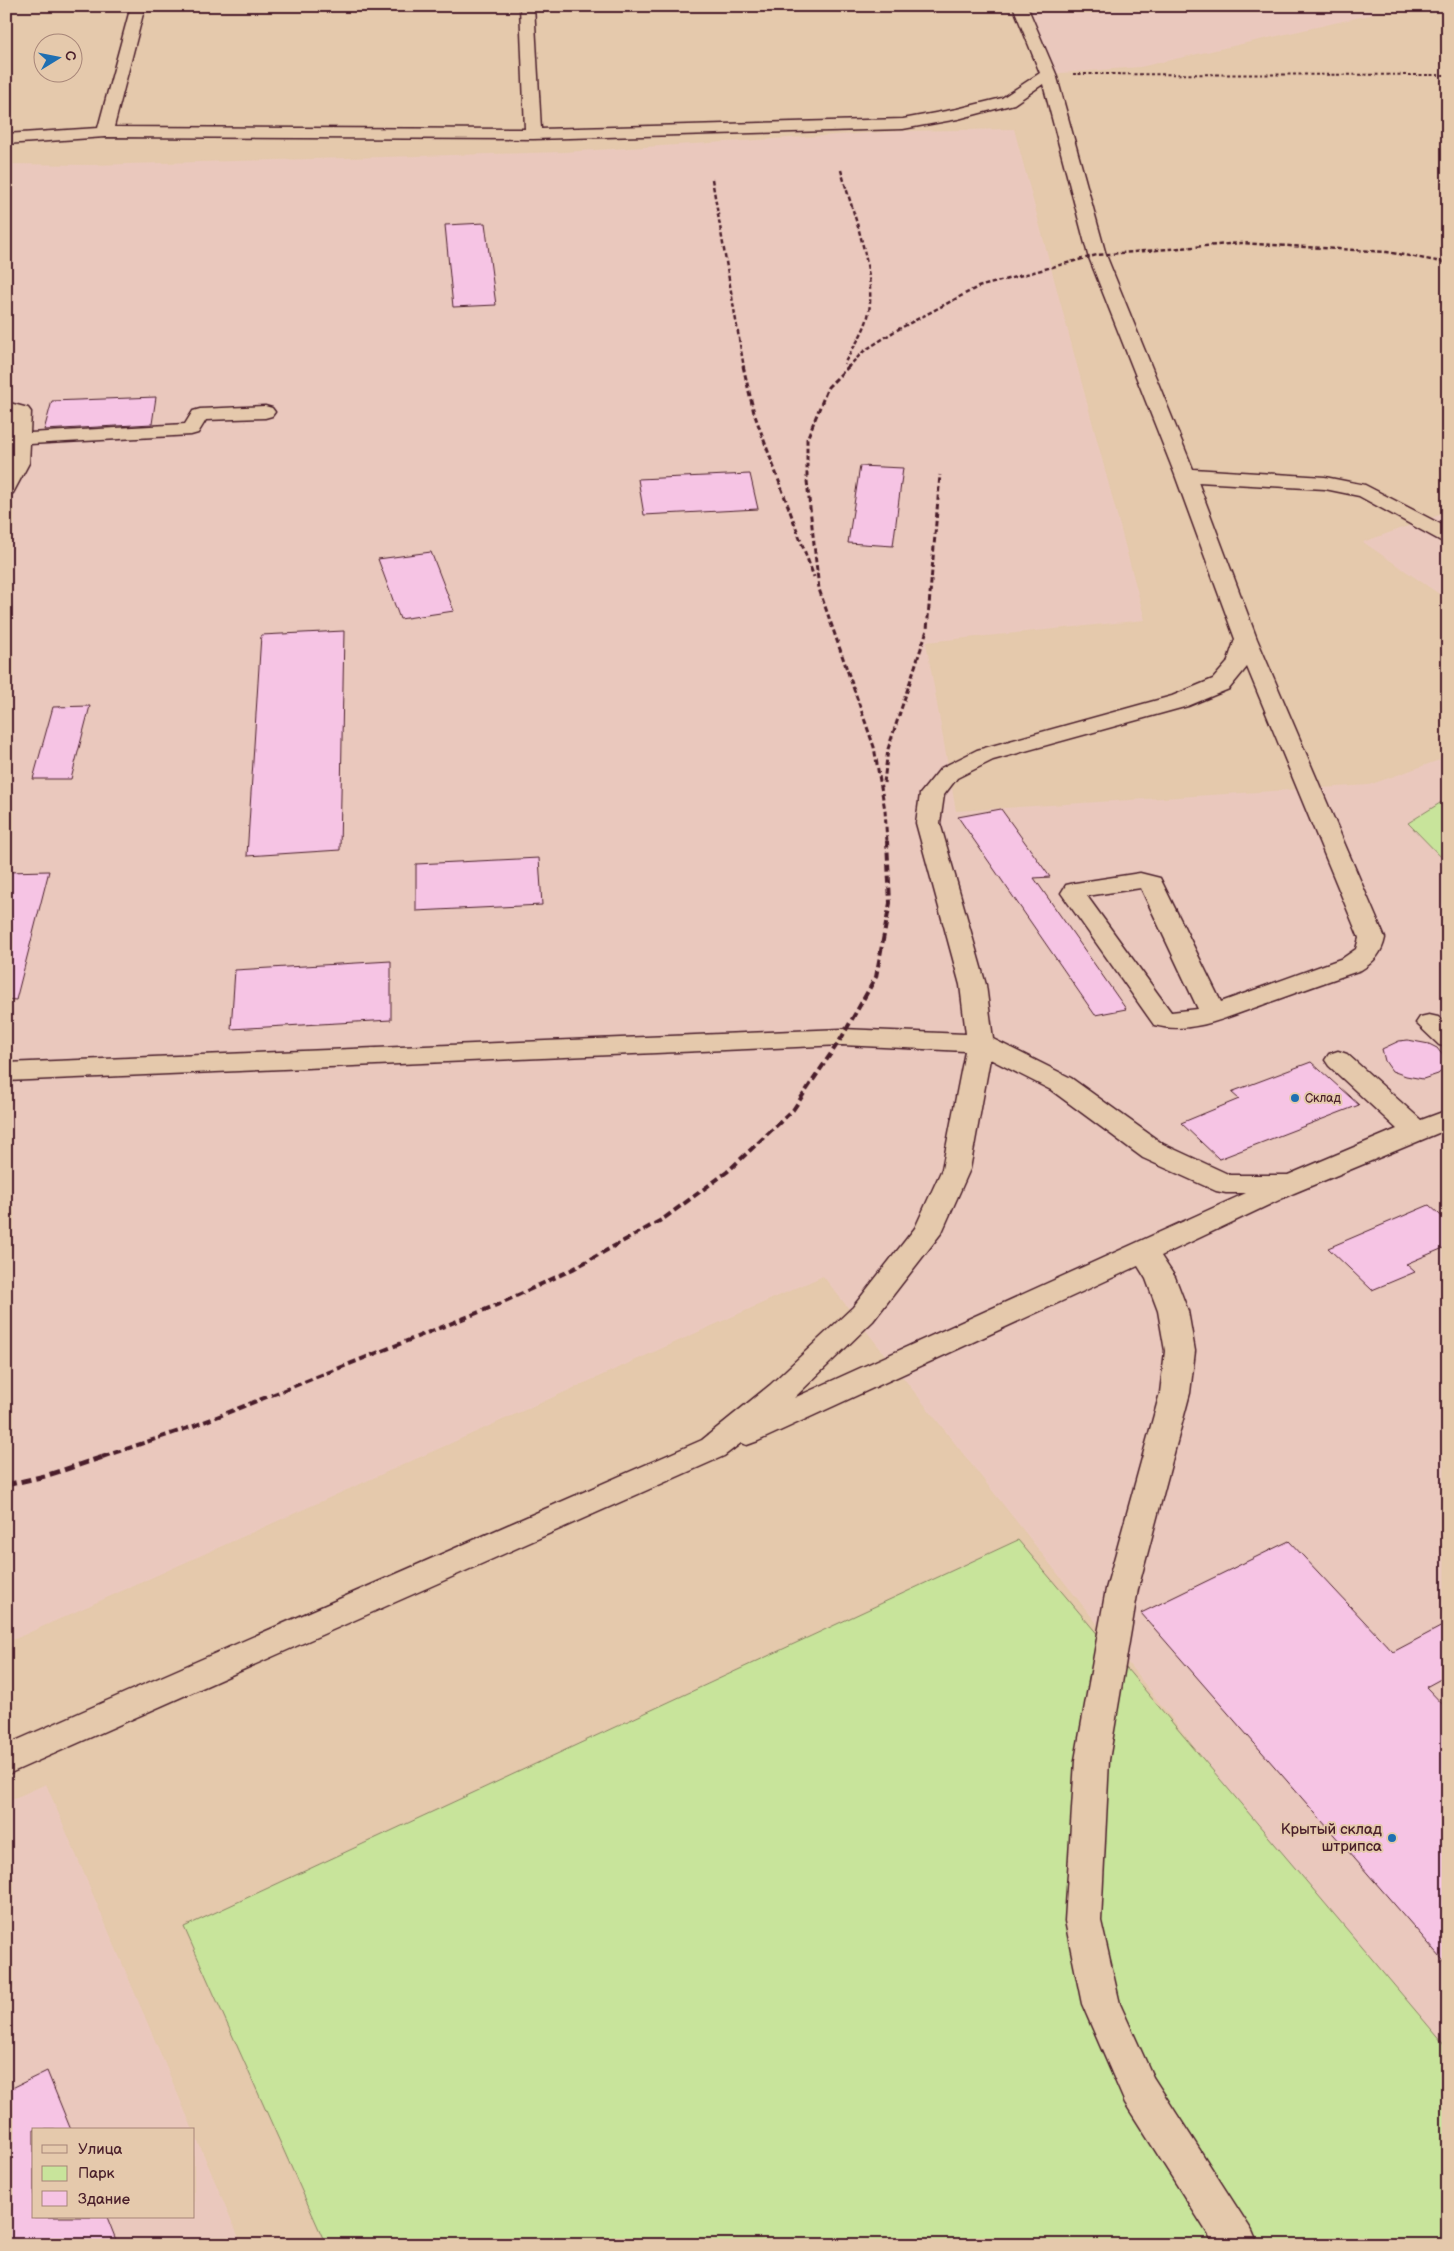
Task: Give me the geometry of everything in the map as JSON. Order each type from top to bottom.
[{"type":"street","points":[[105,132],[138,6]]},
{"type":"street","points":[[527,6],[533,134]]},
{"type":"street","points":[[1020,6],[1048,74],[1097,255],[1185,475],[1246,638],[1372,938],[1371,949],[1364,957],[1352,964],[1213,1013],[1184,1021],[1163,1019],[1073,893],[1076,890],[1140,880],[1151,883],[1213,1013]]},
{"type":"street","points":[[6,139],[29,139],[105,132],[533,134],[903,124],[958,114],[1008,101],[1048,74]]},
{"type":"street","points":[[6,408],[21,412],[19,463],[6,489]]},
{"type":"street","points":[[20,440],[191,429],[200,415],[265,412]]},
{"type":"street","points":[[1185,475],[1308,482],[1364,491],[1448,537]]},
{"type":"street","points":[[713,1448],[781,1393],[863,1314],[928,1232],[956,1168],[980,1042],[973,984],[928,823],[932,794],[949,773],[985,754],[1180,701],[1221,684],[1238,664],[1246,638]]},
{"type":"street","points":[[6,1072],[842,1037],[980,1042],[1061,1084],[1161,1155],[1226,1184],[1291,1184]]},
{"type":"street","points":[[1338,1060],[1417,1132]]},
{"type":"street","points":[[6,1761],[713,1448],[1291,1184],[1448,1119]]},
{"type":"street","points":[[1143,1252],[1160,1277],[1173,1311],[1180,1351],[1175,1393],[1122,1589],[1092,1760],[1084,1921],[1101,2004],[1139,2090],[1238,2245]]},
{"type":"path","points":[[1048,74],[1448,75]]},
{"type":"shaded area","points":[[1020,6],[1368,6],[1374,14],[1140,67],[1048,74]]},
{"type":"shaded area","points":[[1014,129],[1145,620],[926,642],[956,811],[1369,785],[1448,757],[1448,2069],[823,1276],[6,1643],[6,164],[90,165],[563,152],[902,131]]},
{"type":"shaded area","points":[[1448,512],[1448,600],[1363,542]]},
{"type":"shaded area","points":[[46,1784],[192,2128],[32,2128],[32,2218],[195,2218],[195,2134],[242,2245],[6,2245],[6,1802]]},
{"type":"green space","points":[[1448,798],[1448,864],[1408,823]]},
{"type":"green space","points":[[1018,1540],[1448,2049],[1448,2245],[326,2245],[184,1927]]},
{"type":"building","points":[[485,223],[496,305],[453,307],[445,225]]},
{"type":"building","points":[[156,397],[152,424],[44,430],[52,401]]},
{"type":"building","points":[[860,466],[903,468],[893,546],[848,543]]},
{"type":"building","points":[[750,474],[758,509],[644,515],[638,479]]},
{"type":"building","points":[[431,552],[454,611],[400,619],[378,559]]},
{"type":"building","points":[[344,631],[340,850],[247,856],[261,635]]},
{"type":"building","points":[[90,706],[71,779],[33,779],[53,707]]},
{"type":"building","points":[[1001,809],[1050,877],[1034,878],[1126,1009],[1095,1015],[958,817]]},
{"type":"building","points":[[539,858],[542,905],[416,911],[416,864]]},
{"type":"building","points":[[49,871],[16,1000],[6,999],[6,872]]},
{"type":"building","points":[[391,961],[391,1020],[231,1029],[235,970]]},
{"type":"building","points":[[1408,1040],[1429,1044],[1437,1048],[1448,1062],[1448,1066],[1438,1074],[1423,1079],[1392,1071],[1385,1061],[1382,1049],[1399,1041]]},
{"type":"building","name":"Склад","points":[[1311,1062],[1359,1105],[1219,1159],[1181,1123],[1239,1099],[1231,1092]]},
{"type":"building","points":[[1429,1205],[1448,1222],[1448,1246],[1406,1264],[1415,1272],[1372,1290],[1328,1248]]},
{"type":"building","name":"Крытый склад штрипса","points":[[1289,1541],[1393,1652],[1448,1623],[1448,1675],[1426,1687],[1448,1710],[1448,1966],[1141,1613]]},
{"type":"building","points":[[47,2071],[70,2128],[32,2128],[32,2218],[107,2218],[118,2245],[6,2245],[6,2091]]},
{"type":"railway","points":[[841,170],[858,226],[868,268],[870,288],[870,306],[866,323],[844,364]]},
{"type":"railway","points":[[712,179],[744,368]]},
{"type":"railway","points":[[887,842],[885,810],[874,747],[819,589],[807,481],[807,439],[828,387],[864,351],[895,331],[978,287],[1097,255],[1241,243],[1387,252],[1448,263]]},
{"type":"railway","points":[[743,366],[754,413],[814,577]]},
{"type":"railway","points":[[884,783],[888,749],[927,630],[940,475]]},
{"type":"railway","points":[[102,1457],[194,1426],[497,1305],[573,1269],[663,1219],[727,1172],[793,1110],[842,1037],[876,977],[890,903],[887,841]]},
{"type":"railway","points":[[6,1485],[45,1476],[106,1456]]},
{"type":"place","name":"Склад","points":[[1295,1098]]},
{"type":"place","name":"Крытый склад штрипса","points":[[1392,1838]]}]
